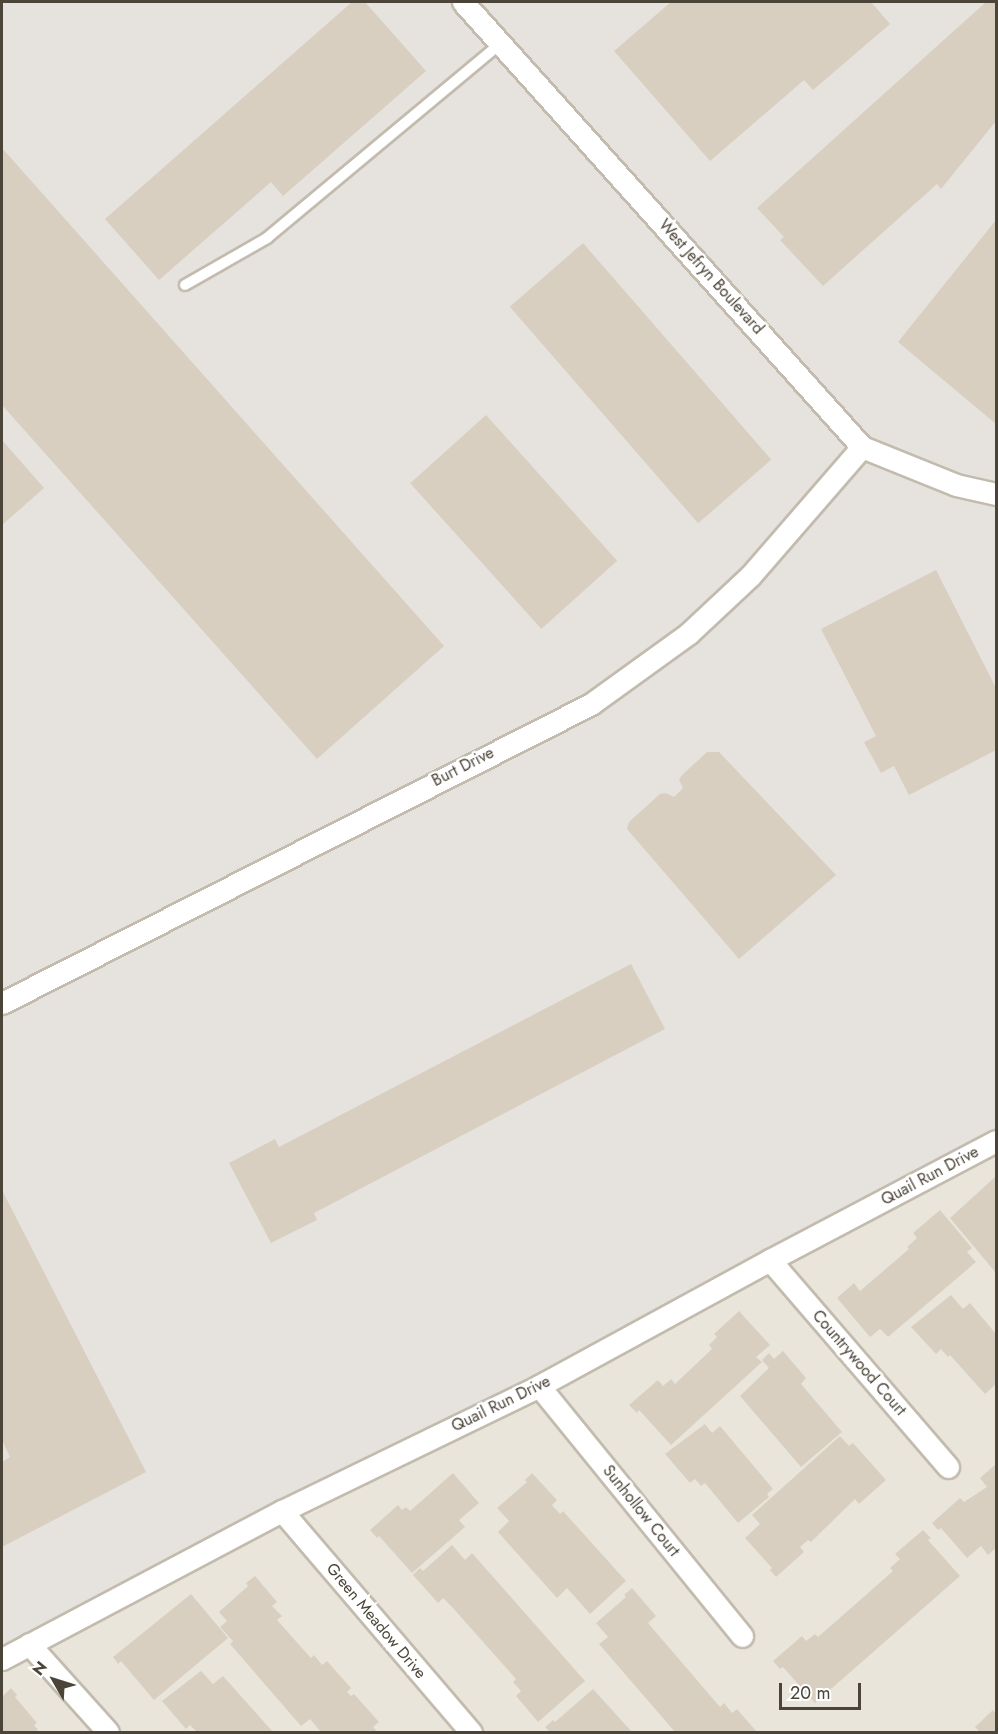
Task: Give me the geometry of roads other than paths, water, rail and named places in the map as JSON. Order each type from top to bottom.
[{"type":"street","name":"West Jefryn Boulevard","points":[[463,2],[862,447],[956,485],[996,494]]},
{"type":"street","name":"Burt Drive","points":[[2,1004],[591,704],[688,634],[751,575],[862,447]]},
{"type":"street","name":"Quail Run Drive","points":[[2,1659],[282,1510],[539,1386],[770,1260],[996,1141]]},
{"type":"street","name":"Countrywood Court","points":[[770,1260],[948,1467]]},
{"type":"street","name":"Sunhollow Court","points":[[539,1386],[742,1636]]},
{"type":"street","name":"Green Meadow Drive","points":[[282,1510],[471,1732]]},
{"type":"street","points":[[29,1644],[108,1732]]},
{"type":"lane","points":[[185,285],[267,238],[500,44]]}]
